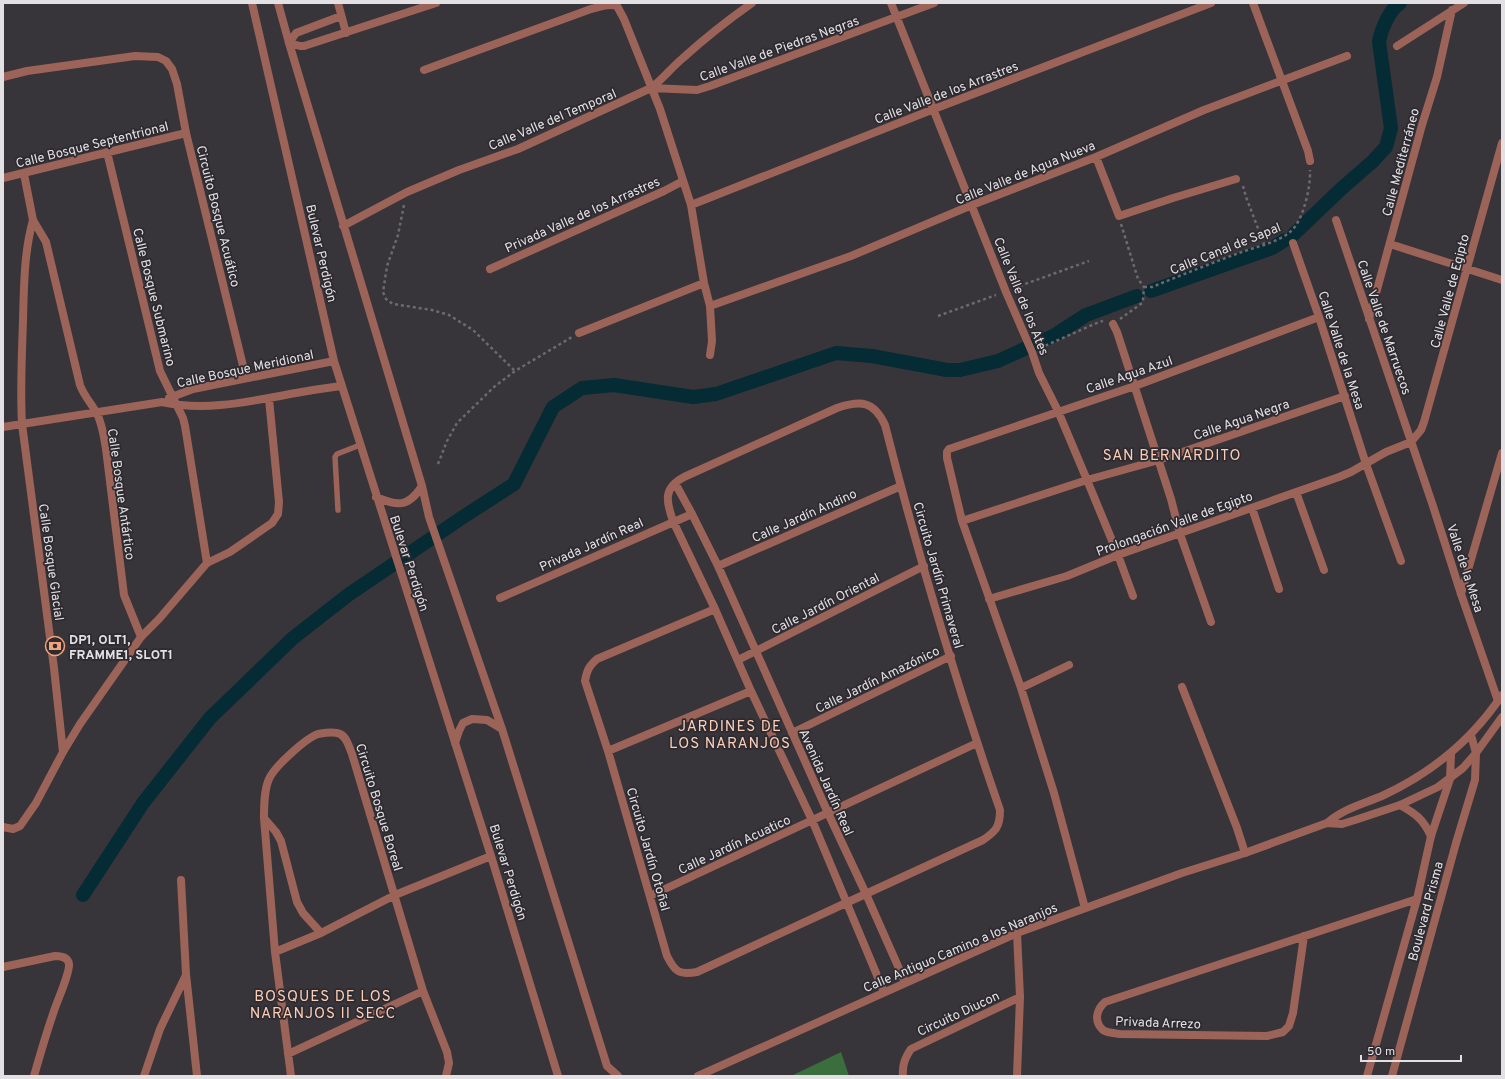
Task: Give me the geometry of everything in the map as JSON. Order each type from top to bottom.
[{"type":"street","name":"Bulevar Perdigón","points":[[252,3],[341,386],[492,856],[558,1076]]},
{"type":"street","points":[[278,3],[343,226],[422,486],[429,517],[502,729],[548,874],[609,1076]]},
{"type":"street","points":[[338,3],[346,33]]},
{"type":"street","points":[[289,43],[304,46],[436,3]]},
{"type":"street","name":"Calle Valle del Temporal","points":[[343,226],[407,192],[459,170],[518,149],[652,88],[663,79],[681,59],[752,3]]},
{"type":"street","name":"Calle Valle de los Ates","points":[[891,3],[1006,292],[1032,352],[1039,373],[1058,412],[1087,480],[1133,596]]},
{"type":"street","name":"Calle Valle de Piedras Negras","points":[[652,88],[697,90],[897,18],[934,3]]},
{"type":"street","name":"Calle Valle de los Arrastres","points":[[691,205],[934,109],[1211,3]]},
{"type":"street","points":[[1253,3],[1308,150],[1310,161]]},
{"type":"street","points":[[1397,46],[1464,3]]},
{"type":"street","points":[[424,70],[604,5],[617,6],[624,19],[660,109],[691,205],[704,283],[710,306],[712,336],[710,355]]},
{"type":"street","name":"Calle Mediterráneo","points":[[1369,320],[1408,173],[1437,77],[1452,10]]},
{"type":"street","points":[[289,43],[296,33],[341,16]]},
{"type":"street","name":"Circuito Bosque Acuático","points":[[3,77],[27,71],[135,56],[158,57],[166,61],[172,69],[177,84],[186,133],[246,378]]},
{"type":"street","name":"Calle Valle de Agua Nueva","points":[[710,306],[851,256],[972,206],[1096,158],[1204,110],[1347,56]]},
{"type":"street","name":"Calle Bosque Septentrional","points":[[3,178],[186,133]]},
{"type":"street","name":"Calle Valle de Egipto","points":[[1411,442],[1424,422],[1502,143]]},
{"type":"street","name":"Calle Bosque Submarino","points":[[107,152],[154,350],[160,371],[183,418],[185,426],[207,563]]},
{"type":"street","points":[[1096,158],[1119,216],[1236,179]]},
{"type":"street","name":"Calle Bosque Antártico","points":[[24,174],[33,220],[46,242],[80,385],[83,394],[97,413],[106,449],[124,596],[141,637]]},
{"type":"street","name":"Privada Valle de los Arrastres","points":[[490,268],[664,191],[683,181]]},
{"type":"street","name":"Calle Bosque Antártico","points":[[22,424],[21,396],[24,274],[26,250],[33,220]]},
{"type":"street","name":"Calle Valle de Marruecos","points":[[1336,220],[1411,442]]},
{"type":"street","name":"Calle Valle de la Mesa","points":[[1293,243],[1319,317],[1366,464],[1401,561]]},
{"type":"street","points":[[1390,244],[1502,280]]},
{"type":"street","points":[[579,333],[704,283]]},
{"type":"street","name":"Calle Agua Azul","points":[[962,521],[947,458],[947,452],[949,449],[1135,386],[1319,317]]},
{"type":"street","points":[[1113,324],[1117,332],[1159,460],[1180,534],[1211,622]]},
{"type":"street","name":"Calle Bosque Meridional","points":[[162,402],[172,396],[193,389],[334,361]]},
{"type":"street","name":"Calle Bosque Meridional","points":[[3,427],[162,402],[177,405],[209,406],[268,399],[341,386]]},
{"type":"street","name":"Calle Agua Negra","points":[[962,521],[1087,480],[1159,460],[1345,396]]},
{"type":"street","points":[[3,827],[13,829],[20,826],[36,803],[63,752],[80,724],[141,637],[207,563],[230,552],[264,529],[278,514],[279,502],[268,399]]},
{"type":"street","name":"Circuito Jardín Primaveral","points":[[673,521],[668,504],[668,492],[675,483],[684,477],[837,408],[851,404],[865,403],[875,409],[881,416],[885,425],[924,566],[977,743],[1000,810],[1000,819],[998,826],[993,833],[983,840],[866,894]]},
{"type":"street","name":"Calle Bosque Glacial","points":[[22,424],[54,668],[63,752]]},
{"type":"street","name":"Prolongación Valle de Egipto","points":[[989,599],[1067,576],[1118,555],[1352,472],[1386,452],[1411,442]]},
{"type":"street","name":"Valle de la Mesa","points":[[1411,442],[1461,594],[1500,698]]},
{"type":"street","points":[[1461,594],[1502,453]]},
{"type":"street","name":"Avenida Jardín Real","points":[[675,483],[718,566],[755,652],[905,982]]},
{"type":"street","points":[[376,497],[397,504],[413,498],[422,486]]},
{"type":"street","name":"Calle Jardín Andino","points":[[718,566],[901,486]]},
{"type":"street","points":[[1296,492],[1324,570]]},
{"type":"street","points":[[1252,508],[1280,589]]},
{"type":"street","name":"Privada Jardín Real","points":[[500,598],[673,521],[692,514]]},
{"type":"street","points":[[673,521],[812,820],[884,992]]},
{"type":"street","points":[[962,521],[1021,688],[1054,793],[1085,908]]},
{"type":"street","name":"Calle Jardín Oriental","points":[[738,660],[924,566]]},
{"type":"street","name":"Circuito Jardín Otoñal","points":[[715,609],[598,659],[589,665],[586,672],[585,681],[608,751],[667,956],[676,971],[685,974],[696,972],[866,894]]},
{"type":"street","name":"Calle Jardín Amazónico","points":[[792,733],[951,656]]},
{"type":"street","points":[[1021,688],[1069,666]]},
{"type":"street","points":[[1182,687],[1237,828],[1245,853]]},
{"type":"street","points":[[608,751],[751,691]]},
{"type":"street","points":[[1471,735],[1500,698]]},
{"type":"street","points":[[1476,752],[1502,717]]},
{"type":"street","points":[[455,743],[463,724],[472,719],[487,720],[502,729]]},
{"type":"street","name":"Circuito Bosque Boreal","points":[[291,1076],[275,952],[264,818],[266,790],[268,780],[275,768],[307,740],[318,734],[339,733],[348,743],[423,991],[447,1052],[449,1063],[446,1076]]},
{"type":"street","name":"Calle Antiguo Camino a los Naranjos","points":[[698,1076],[1017,933],[1182,873],[1245,853],[1327,823],[1337,814],[1383,796],[1420,776],[1451,754],[1471,735]]},
{"type":"street","name":"Boulevard Prisma","points":[[1392,1076],[1456,843],[1475,780],[1476,752],[1471,735]]},
{"type":"street","name":"Calle Jardín Acuatico","points":[[650,896],[977,743]]},
{"type":"street","name":"Calle Antiguo Camino a los Naranjos","points":[[1327,823],[1342,824],[1400,804],[1438,787],[1450,779],[1476,752]]},
{"type":"street","name":"Boulevard Prisma","points":[[1367,1076],[1417,898],[1431,836],[1450,779],[1451,754]]},
{"type":"street","points":[[1400,804],[1420,818],[1426,825],[1431,836]]},
{"type":"street","points":[[264,818],[276,832],[280,841],[286,860],[291,885],[297,902],[303,913],[321,933]]},
{"type":"street","points":[[275,952],[321,933],[395,895],[492,856]]},
{"type":"street","points":[[181,880],[186,974],[197,1076]]},
{"type":"street","name":"Privada Arrezo","points":[[1304,936],[1293,1013],[1289,1026],[1283,1032],[1267,1036],[1119,1034],[1104,1031],[1100,1026],[1097,1012],[1100,1006],[1105,1002],[1417,898]]},
{"type":"street","points":[[1017,933],[1020,997],[1017,1076]]},
{"type":"street","points":[[3,967],[55,956],[63,957],[68,960],[69,965],[66,977],[52,1015],[34,1076]]},
{"type":"street","points":[[144,1076],[160,1029],[186,974]]},
{"type":"street","points":[[288,1054],[423,991]]},
{"type":"street","name":"Circuito Diucon","points":[[903,1076],[902,1069],[904,1058],[911,1049],[1020,997]]},
{"type":"street","points":[[607,1066],[618,1076]]},
{"type":"lane","points":[[338,510],[335,456],[360,445]]},
{"type":"path","name":"Calle Canal de Sapal","points":[[1144,287],[1152,287],[1275,240],[1290,232],[1296,225],[1308,192],[1310,161]]},
{"type":"path","points":[[1236,179],[1239,180],[1244,186],[1246,197],[1264,244]]},
{"type":"path","points":[[407,192],[398,235],[387,266],[383,292],[386,298],[394,304],[432,310],[449,315],[473,330],[515,370]]},
{"type":"path","points":[[1032,352],[1100,322],[1107,321],[1113,324],[1142,303],[1144,287],[1138,279],[1119,216]]},
{"type":"path","points":[[438,464],[447,441],[457,423],[494,387],[515,370],[579,333]]},
{"type":"green space","points":[[841,1052],[849,1076],[791,1076]]},
{"type":"waterway","points":[[1294,234],[1372,162],[1386,147],[1391,128],[1379,42],[1386,21],[1392,10],[1400,3]]},
{"type":"waterway","points":[[1151,291],[1272,248],[1285,240]]},
{"type":"waterway","points":[[83,895],[143,803],[210,718],[293,638],[348,595],[514,484],[553,407],[582,388],[614,385],[693,397],[716,394],[836,353],[872,356],[947,370],[960,370],[998,361],[1055,335],[1086,315],[1137,296]]},
{"type":"place","name":"DP1, OLT1, FRAMME1, SLOT1","points":[[55,646]]},
{"type":"district","name":"SAN BERNARDITO","points":[[1172,455]]},
{"type":"district","name":"JARDINES DE LOS NARANJOS","points":[[730,734]]},
{"type":"district","name":"BOSQUES DE LOS NARANJOS II SECC","points":[[323,1004]]}]
